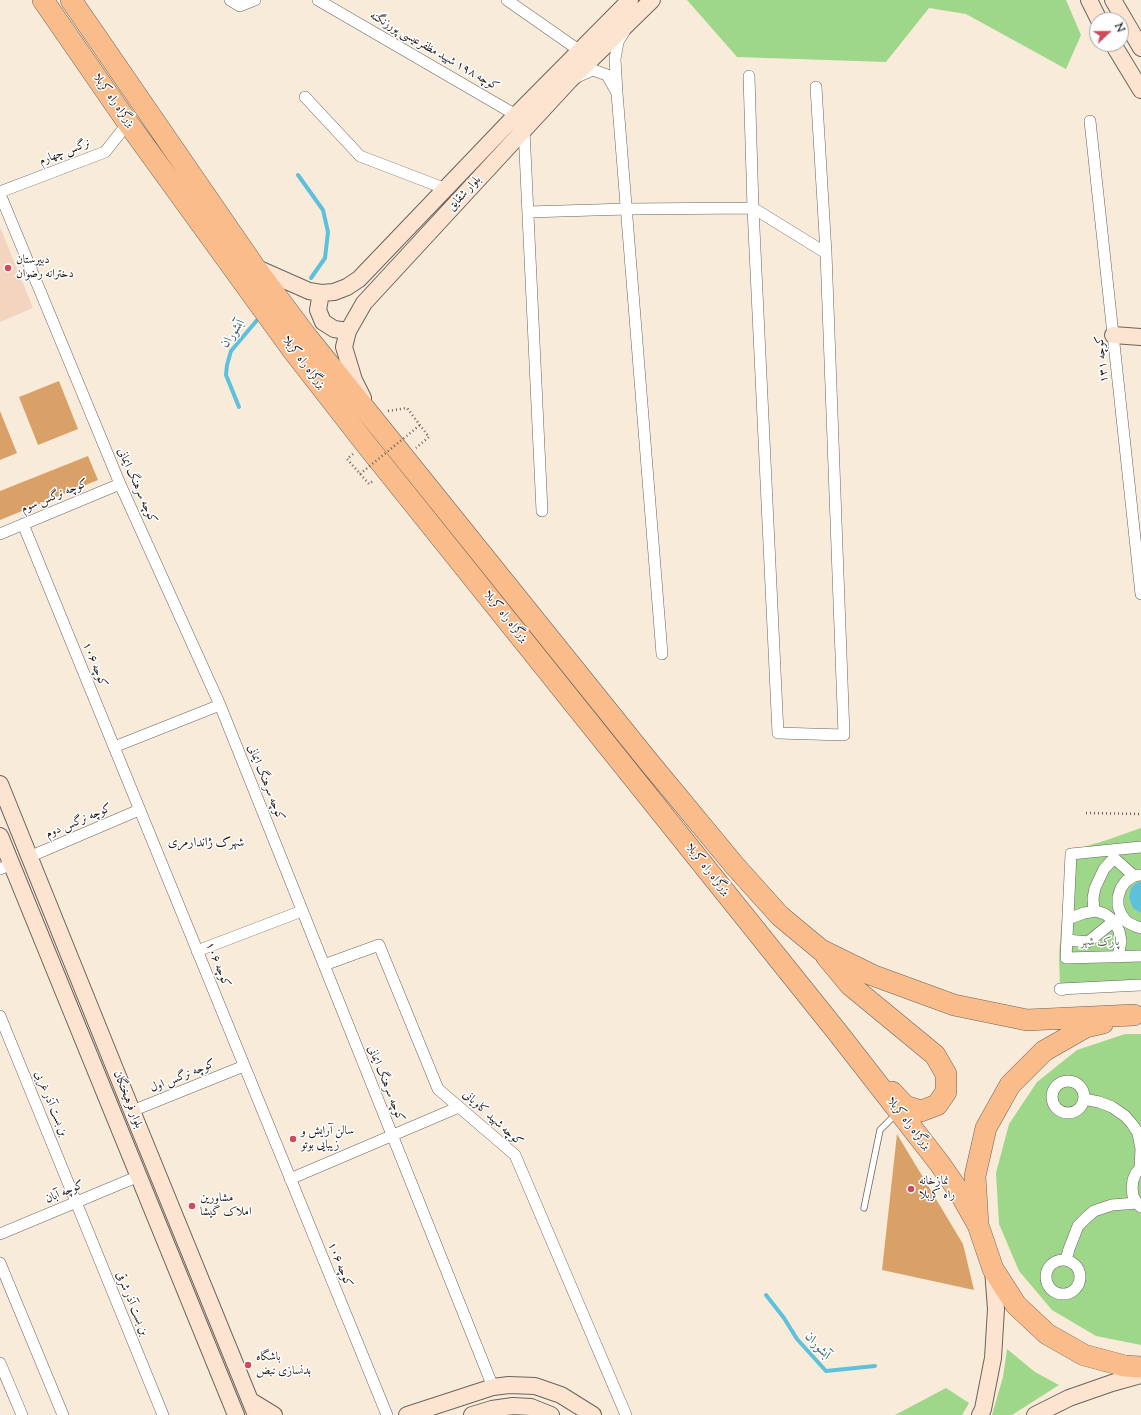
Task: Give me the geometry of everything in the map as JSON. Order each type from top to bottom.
[{"type":"highway","name":"بزرگراه راه کربلا","points":[[43,0],[128,123],[294,352],[838,1033],[956,1187],[978,1225]]},
{"type":"highway","name":"بزرگراه راه کربلا","points":[[70,0],[254,266],[308,338],[643,755],[730,860],[780,916],[821,950],[872,975],[954,1005],[1027,1020],[1138,1016]]},
{"type":"highway","points":[[821,950],[850,985],[935,1055],[946,1074],[946,1092],[937,1105],[921,1111],[905,1106],[838,1033]]},
{"type":"highway","points":[[1138,1016],[1086,1027],[1044,1051],[1010,1085],[986,1128],[975,1176],[978,1225],[993,1269],[1016,1305],[1047,1334],[1084,1355],[1125,1366],[1141,1367]]},
{"type":"main road","name":"بلوار شقایق","points":[[254,266],[309,291],[321,293],[334,292],[347,287],[359,279],[516,115],[630,0]]},
{"type":"main road","name":"بلوار شقایق","points":[[370,414],[354,380],[344,347],[348,331],[364,303],[570,80],[652,0]]},
{"type":"main road","points":[[1089,0],[1095,12]]},
{"type":"main road","points":[[1114,0],[1141,48]]},
{"type":"main road","points":[[1118,52],[1141,90]]},
{"type":"main road","points":[[321,293],[318,310],[323,322],[334,329],[348,331]]},
{"type":"main road","points":[[1113,335],[1141,337]]},
{"type":"main road","name":"بلوار فرهیختگان","points":[[0,784],[254,1408]]},
{"type":"main road","name":"بلوار فرهیختگان","points":[[0,836],[6,866],[139,1176],[236,1415]]},
{"type":"main road","points":[[980,1415],[983,1409],[993,1358],[996,1309],[993,1269]]},
{"type":"main road","points":[[1035,1415],[1069,1398],[1112,1383],[1141,1375]]},
{"type":"main road","points":[[407,1415],[493,1387],[509,1385],[535,1386],[561,1395],[593,1415]]},
{"type":"main road","points":[[472,1415],[492,1409],[513,1406],[531,1407],[550,1415]]},
{"type":"main road","points":[[254,1408],[274,1415]]},
{"type":"street","points":[[230,0],[240,6],[255,0]]},
{"type":"street","name":"کوچه ۱۹۸ شهید مظفرعیسی پورزنگنه","points":[[318,0],[516,115]]},
{"type":"street","points":[[507,0],[580,50]]},
{"type":"street","points":[[630,21],[618,42],[615,59],[662,654]]},
{"type":"street","points":[[570,80],[593,70],[607,75],[617,93]]},
{"type":"street","points":[[749,76],[753,208],[778,733],[844,735],[826,253],[816,87]]},
{"type":"street","points":[[305,97],[360,156],[446,189]]},
{"type":"street","name":"کوچه ۱۳۱","points":[[1090,121],[1141,594]]},
{"type":"street","name":"نرگس چهارم","points":[[0,193],[105,152],[128,123]]},
{"type":"street","points":[[524,130],[542,511]]},
{"type":"street","name":"کوچه سرهنگ ایمانی","points":[[0,193],[120,484],[220,705],[493,1387]]},
{"type":"street","points":[[528,212],[627,209],[753,208],[826,253]]},
{"type":"street","name":"کوچه نرگس سوم","points":[[0,534],[120,484]]},
{"type":"street","name":"کوچه ۱۰۶","points":[[23,524],[387,1415]]},
{"type":"street","points":[[114,747],[220,705]]},
{"type":"street","name":"کوچه نرگس دوم","points":[[29,857],[139,810]]},
{"type":"street","points":[[1141,848],[1111,854],[1070,854],[1066,958],[1141,956]]},
{"type":"street","points":[[1111,854],[1137,876],[1126,881],[1121,888],[1118,897],[1121,914],[1127,922],[1136,926],[1122,941],[1118,957]]},
{"type":"street","points":[[1094,911],[1094,898],[1097,883],[1111,854]]},
{"type":"street","points":[[1089,957],[1088,942],[1119,908]]},
{"type":"street","points":[[197,951],[302,910]]},
{"type":"street","points":[[1068,919],[1094,911],[1109,918],[1119,931],[1122,941]]},
{"type":"street","points":[[1067,940],[1088,942]]},
{"type":"street","name":"کوچه شهید کاویانی","points":[[324,965],[379,944],[438,1089],[515,1154],[626,1415]]},
{"type":"street","points":[[1062,990],[1060,989],[1141,985]]},
{"type":"street","name":"بن بست آذر غربی","points":[[0,1016],[76,1203]]},
{"type":"street","name":"کوچه نرگس اول","points":[[132,1111],[244,1066]]},
{"type":"street","points":[[1084,1099],[1099,1102],[1112,1107],[1125,1116],[1138,1134],[1141,1149],[1141,1168],[1136,1173],[1132,1188],[1133,1196],[1139,1205]]},
{"type":"street","points":[[290,1178],[459,1107]]},
{"type":"street","name":"کوچه آبان","points":[[0,1234],[139,1176]]},
{"type":"street","name":"بن بست آذر شرقی","points":[[76,1203],[162,1415]]},
{"type":"street","points":[[1066,1260],[1078,1226],[1086,1218],[1094,1212],[1112,1205],[1139,1205]]},
{"type":"street","points":[[0,1263],[63,1415]]},
{"type":"street","points":[[0,1363],[21,1415]]},
{"type":"lane","points":[[864,1208],[880,1130],[898,1112]]},
{"type":"path","points":[[407,408],[430,437]]},
{"type":"path","points":[[360,474],[420,425]]},
{"type":"path","points":[[347,459],[369,484]]},
{"type":"path","points":[[1086,813],[1141,814]]},
{"type":"shaded area","name":"دبیرستان دخترانه رضوان","points":[[0,227],[33,308],[0,322]]},
{"type":"green space","points":[[687,0],[1066,0],[1081,35],[1066,69],[966,14],[929,8],[886,62],[737,57]]},
{"type":"green space","name":"پارک شهر","points":[[1141,828],[1141,982],[1060,989],[1059,955],[1067,852]]},
{"type":"green space","points":[[1125,1034],[1141,1034],[1141,1345],[1096,1336],[1052,1310],[1019,1271],[999,1224],[996,1173],[1009,1124],[1037,1082],[1077,1050]]},
{"type":"green space","points":[[1007,1349],[1035,1372],[1059,1385],[1012,1415],[992,1415],[1003,1377]]},
{"type":"green space","points":[[946,1388],[969,1403],[962,1415],[895,1415]]},
{"type":"water","points":[[1141,881],[1141,913],[1133,908],[1129,898],[1131,888]]},
{"type":"building","points":[[59,381],[78,429],[38,445],[19,397]]},
{"type":"building","points":[[0,411],[17,453],[0,460]]},
{"type":"building","points":[[88,456],[98,480],[0,520],[0,491]]},
{"type":"building","name":"نمازخانه راه کربلا","points":[[897,1134],[963,1244],[974,1290],[882,1270]]},
{"type":"waterway","name":"آبشوران","points":[[298,175],[323,210],[328,232],[325,258],[311,278]]},
{"type":"waterway","name":"آبشوران","points":[[239,407],[226,375],[227,365],[231,351],[258,319]]},
{"type":"waterway","name":"آبشوران","points":[[766,1295],[784,1318],[797,1339],[826,1371],[875,1366]]},
{"type":"place","name":"دبیرستان دخترانه رضوان","points":[[8,268]]},
{"type":"place","name":"سالن آرایش و زیبایی بوتو","points":[[293,1139]]},
{"type":"place","name":"نمازخانه راه کربلا","points":[[911,1189]]},
{"type":"place","name":"مشاورین املاک گیشا","points":[[192,1206]]},
{"type":"place","name":"باشگاه بدنسازی نبض","points":[[248,1365]]},
{"type":"district","name":"شهرک ژاندارمری","points":[[206,844]]}]
